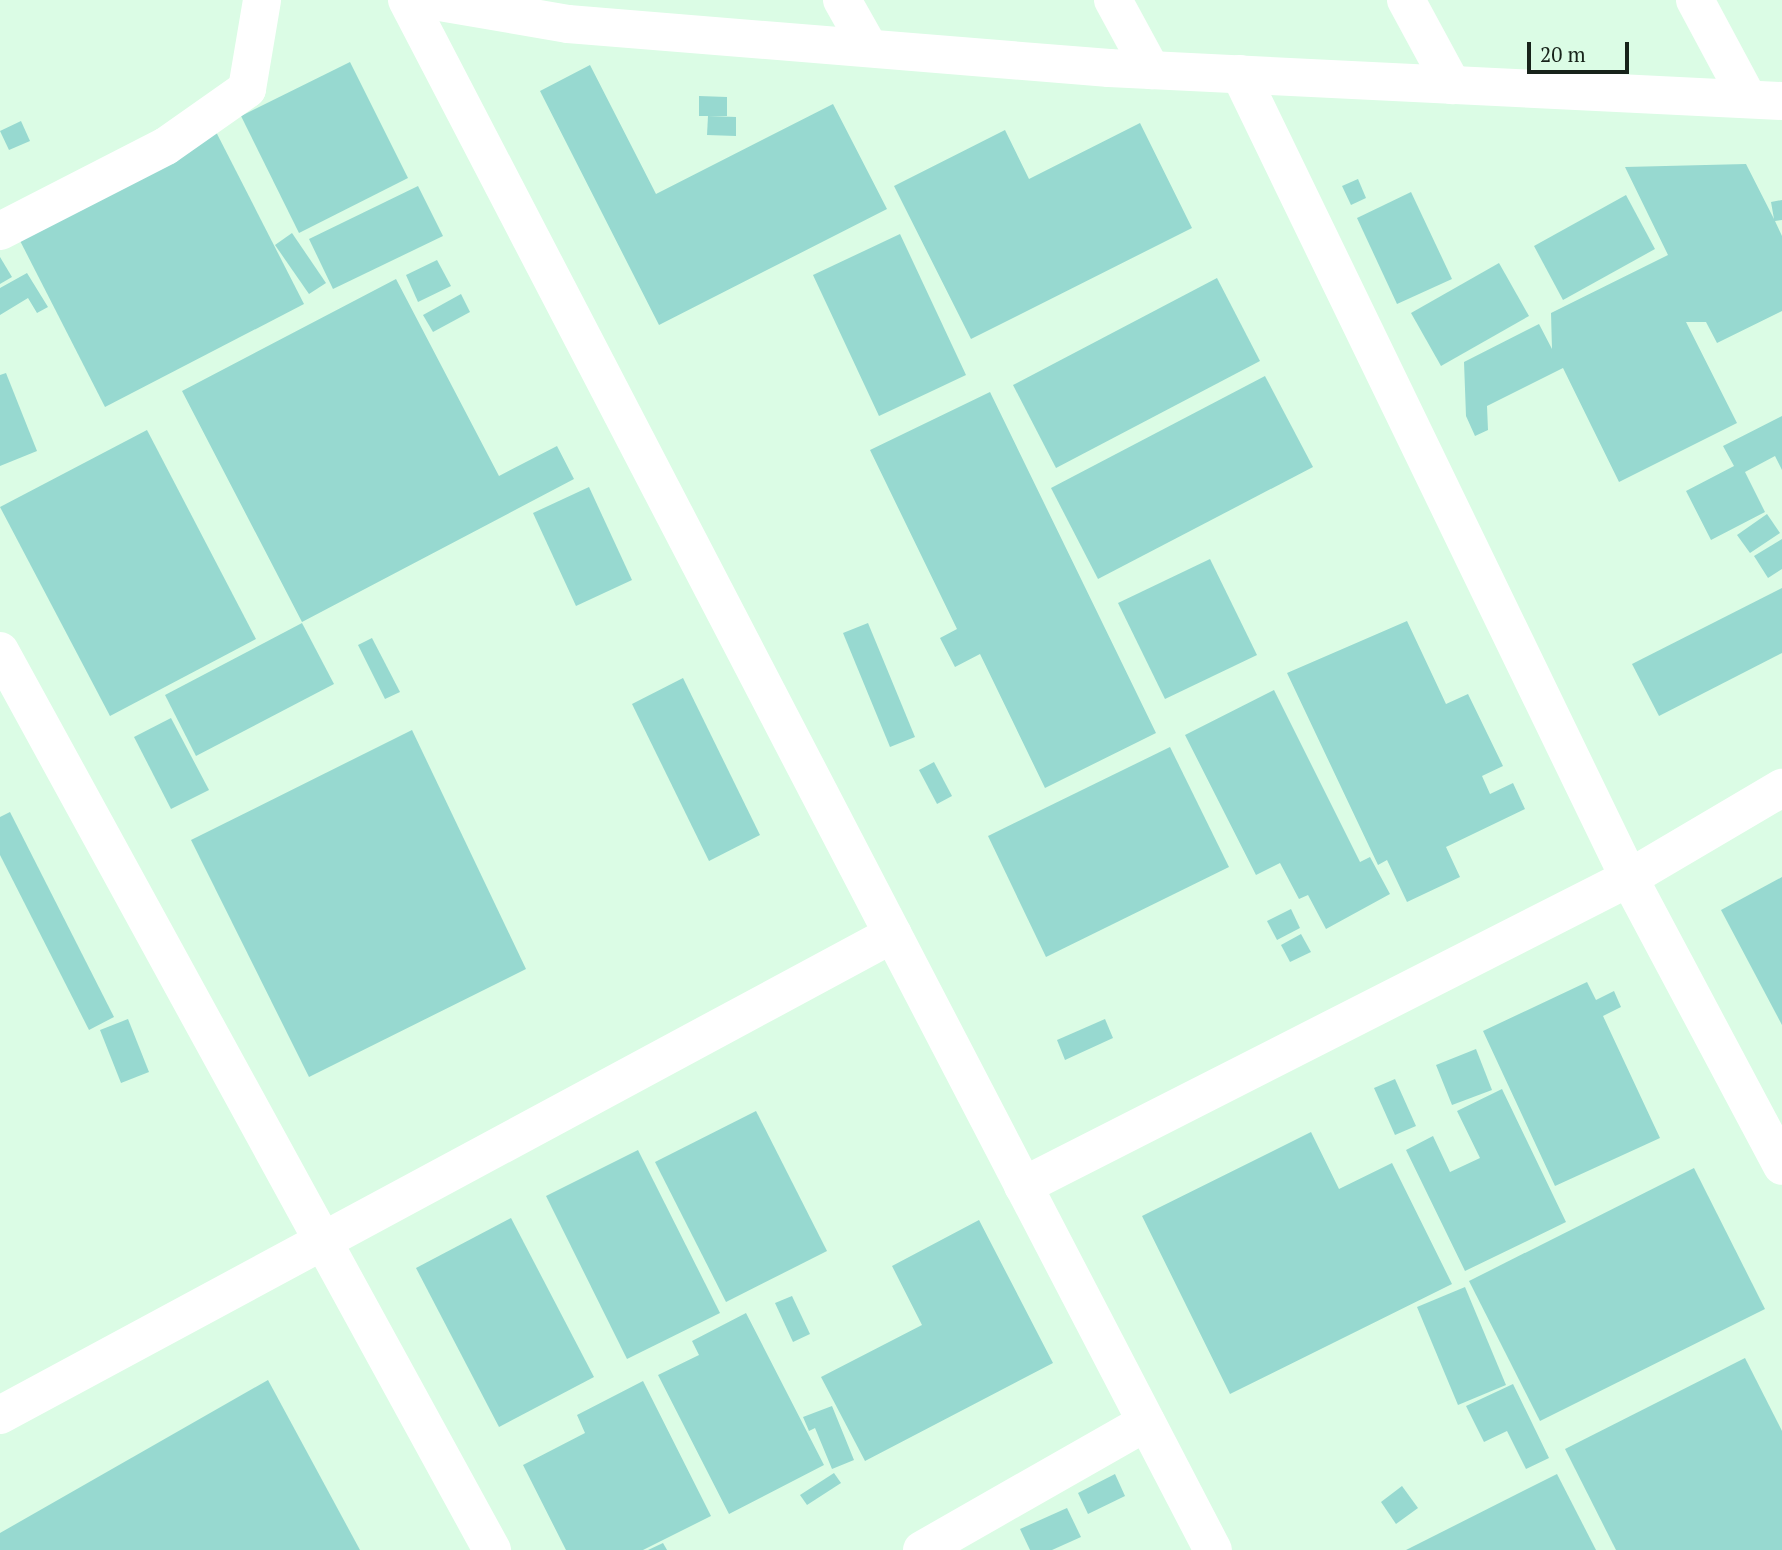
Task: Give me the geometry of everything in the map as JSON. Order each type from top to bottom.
[{"type":"street","points":[[0,231],[166,146],[247,89],[262,0]]},
{"type":"street","points":[[407,0],[1213,1550]]},
{"type":"street","points":[[428,0],[562,12],[869,48],[1151,70],[1765,100]]},
{"type":"street","points":[[842,0],[869,48]]},
{"type":"street","points":[[1113,0],[1151,70]]},
{"type":"street","points":[[1406,0],[1452,85]]},
{"type":"street","points":[[1695,0],[1765,100]]},
{"type":"street","points":[[1240,74],[1629,878],[1782,1166]]},
{"type":"street","points":[[0,651],[492,1550]]},
{"type":"street","points":[[1023,1186],[1629,878],[1782,788]]},
{"type":"street","points":[[0,1415],[324,1246],[892,934]]},
{"type":"street","points":[[922,1550],[1146,1422]]},
{"type":"building","points":[[350,62],[408,178],[299,233],[241,116]]},
{"type":"building","points":[[590,65],[656,194],[833,104],[887,209],[659,325],[540,91]]},
{"type":"building","points":[[699,96],[727,97],[727,116],[699,116]]},
{"type":"building","points":[[708,116],[736,117],[736,136],[707,135]]},
{"type":"building","points":[[21,121],[30,141],[9,150],[0,131]]},
{"type":"building","points":[[1140,123],[1192,228],[971,339],[894,186],[1005,130],[1029,179]]},
{"type":"building","points":[[213,126],[304,304],[105,407],[14,229]]},
{"type":"building","points":[[1746,164],[1774,219],[1771,202],[1782,200],[1782,220],[1775,221],[1782,236],[1782,311],[1717,343],[1706,322],[1686,322],[1737,423],[1619,482],[1563,368],[1487,406],[1488,430],[1475,436],[1466,416],[1464,362],[1539,324],[1552,349],[1551,313],[1668,255],[1625,167]]},
{"type":"building","points":[[1358,179],[1366,198],[1351,205],[1342,186]]},
{"type":"building","points":[[418,186],[443,236],[333,289],[309,239]]},
{"type":"building","points":[[1411,192],[1452,279],[1397,304],[1357,218]]},
{"type":"building","points":[[1626,195],[1655,249],[1563,300],[1534,246]]},
{"type":"building","points":[[292,233],[326,283],[309,294],[275,245]]},
{"type":"building","points":[[900,234],[966,375],[879,416],[813,275]]},
{"type":"building","points":[[0,257],[12,277],[0,284]]},
{"type":"building","points":[[437,260],[451,286],[418,302],[406,275]]},
{"type":"building","points":[[1499,263],[1529,316],[1441,366],[1411,313]]},
{"type":"building","points":[[27,273],[48,307],[37,313],[28,298],[0,315],[0,288]]},
{"type":"building","points":[[1217,278],[1260,361],[1056,468],[1013,385]]},
{"type":"building","points":[[396,279],[499,476],[557,446],[574,479],[302,622],[182,391]]},
{"type":"building","points":[[461,294],[470,312],[433,332],[423,315]]},
{"type":"building","points":[[6,373],[37,451],[0,466],[0,375]]},
{"type":"building","points":[[1265,376],[1313,467],[1098,579],[1051,488]]},
{"type":"building","points":[[990,392],[1156,733],[1045,788],[980,654],[955,667],[940,638],[957,629],[870,450]]},
{"type":"building","points":[[1782,416],[1782,470],[1775,456],[1745,472],[1765,512],[1711,540],[1686,491],[1734,466],[1723,446]]},
{"type":"building","points":[[147,430],[256,639],[110,716],[0,507]]},
{"type":"building","points":[[589,487],[632,580],[576,606],[533,513]]},
{"type":"building","points":[[1767,514],[1780,533],[1750,553],[1737,535]]},
{"type":"building","points":[[1782,539],[1782,569],[1768,578],[1754,556]]},
{"type":"building","points":[[1210,559],[1257,655],[1165,699],[1118,603]]},
{"type":"building","points":[[1782,588],[1782,653],[1659,716],[1632,664]]},
{"type":"building","points":[[1407,621],[1446,704],[1468,694],[1503,766],[1482,776],[1490,794],[1513,783],[1525,809],[1446,847],[1460,877],[1407,902],[1387,860],[1378,865],[1287,673]]},
{"type":"building","points":[[302,623],[334,684],[196,756],[165,695]]},
{"type":"building","points":[[868,623],[915,737],[890,747],[843,633]]},
{"type":"building","points":[[372,638],[400,692],[385,699],[358,645]]},
{"type":"building","points":[[683,678],[760,835],[709,861],[632,704]]},
{"type":"building","points":[[1274,690],[1360,862],[1370,857],[1390,894],[1326,929],[1308,895],[1299,899],[1280,863],[1256,875],[1185,735]]},
{"type":"building","points":[[171,718],[209,790],[171,809],[134,737]]},
{"type":"building","points":[[412,730],[526,969],[309,1077],[191,840]]},
{"type":"building","points":[[1170,747],[1229,867],[1046,957],[988,836]]},
{"type":"building","points":[[934,762],[952,796],[937,804],[919,770]]},
{"type":"building","points":[[10,812],[114,1017],[89,1030],[0,855],[0,817]]},
{"type":"building","points":[[1782,877],[1782,1025],[1721,910]]},
{"type":"building","points":[[1291,909],[1300,928],[1277,940],[1267,921]]},
{"type":"building","points":[[1301,934],[1311,952],[1290,962],[1281,945]]},
{"type":"building","points":[[1587,982],[1596,1000],[1614,991],[1621,1007],[1603,1016],[1660,1138],[1555,1186],[1483,1031]]},
{"type":"building","points":[[128,1019],[149,1072],[121,1083],[100,1030]]},
{"type":"building","points":[[1105,1019],[1113,1038],[1065,1060],[1057,1040]]},
{"type":"building","points":[[1476,1049],[1492,1090],[1452,1105],[1436,1065]]},
{"type":"building","points":[[1395,1079],[1416,1126],[1395,1135],[1374,1088]]},
{"type":"building","points":[[1502,1089],[1566,1222],[1465,1271],[1406,1150],[1433,1136],[1450,1172],[1480,1158],[1457,1111]]},
{"type":"building","points":[[756,1111],[827,1251],[726,1302],[655,1162]]},
{"type":"building","points":[[1311,1132],[1339,1189],[1392,1163],[1452,1284],[1230,1394],[1142,1216]]},
{"type":"building","points":[[638,1150],[720,1313],[627,1359],[546,1196]]},
{"type":"building","points":[[1694,1168],[1765,1309],[1540,1421],[1469,1281]]},
{"type":"building","points":[[511,1218],[594,1377],[499,1427],[416,1268]]},
{"type":"building","points":[[979,1220],[1053,1363],[865,1461],[821,1377],[922,1325],[892,1266]]},
{"type":"building","points":[[1465,1287],[1506,1385],[1458,1405],[1417,1307]]},
{"type":"building","points":[[792,1296],[810,1334],[793,1342],[775,1303]]},
{"type":"building","points":[[746,1313],[824,1465],[729,1514],[658,1375],[699,1355],[692,1341]]},
{"type":"building","points":[[1745,1358],[1782,1431],[1782,1550],[1616,1550],[1565,1449]]},
{"type":"building","points":[[268,1380],[360,1550],[0,1550],[0,1533]]},
{"type":"building","points":[[643,1381],[711,1516],[643,1550],[566,1550],[523,1465],[585,1433],[577,1415]]},
{"type":"building","points":[[1513,1384],[1549,1458],[1526,1469],[1507,1431],[1484,1442],[1466,1406]]},
{"type":"building","points":[[832,1406],[854,1460],[832,1469],[815,1428],[809,1431],[803,1417]]},
{"type":"building","points":[[834,1473],[841,1483],[807,1505],[800,1495]]},
{"type":"building","points":[[1115,1474],[1125,1496],[1088,1514],[1078,1493]]},
{"type":"building","points":[[1557,1474],[1596,1550],[1406,1550]]},
{"type":"building","points":[[1402,1486],[1418,1508],[1396,1524],[1381,1502]]},
{"type":"building","points":[[1067,1508],[1081,1537],[1052,1550],[1030,1550],[1020,1529]]},
{"type":"building","points":[[663,1543],[667,1550],[648,1550]]}]
